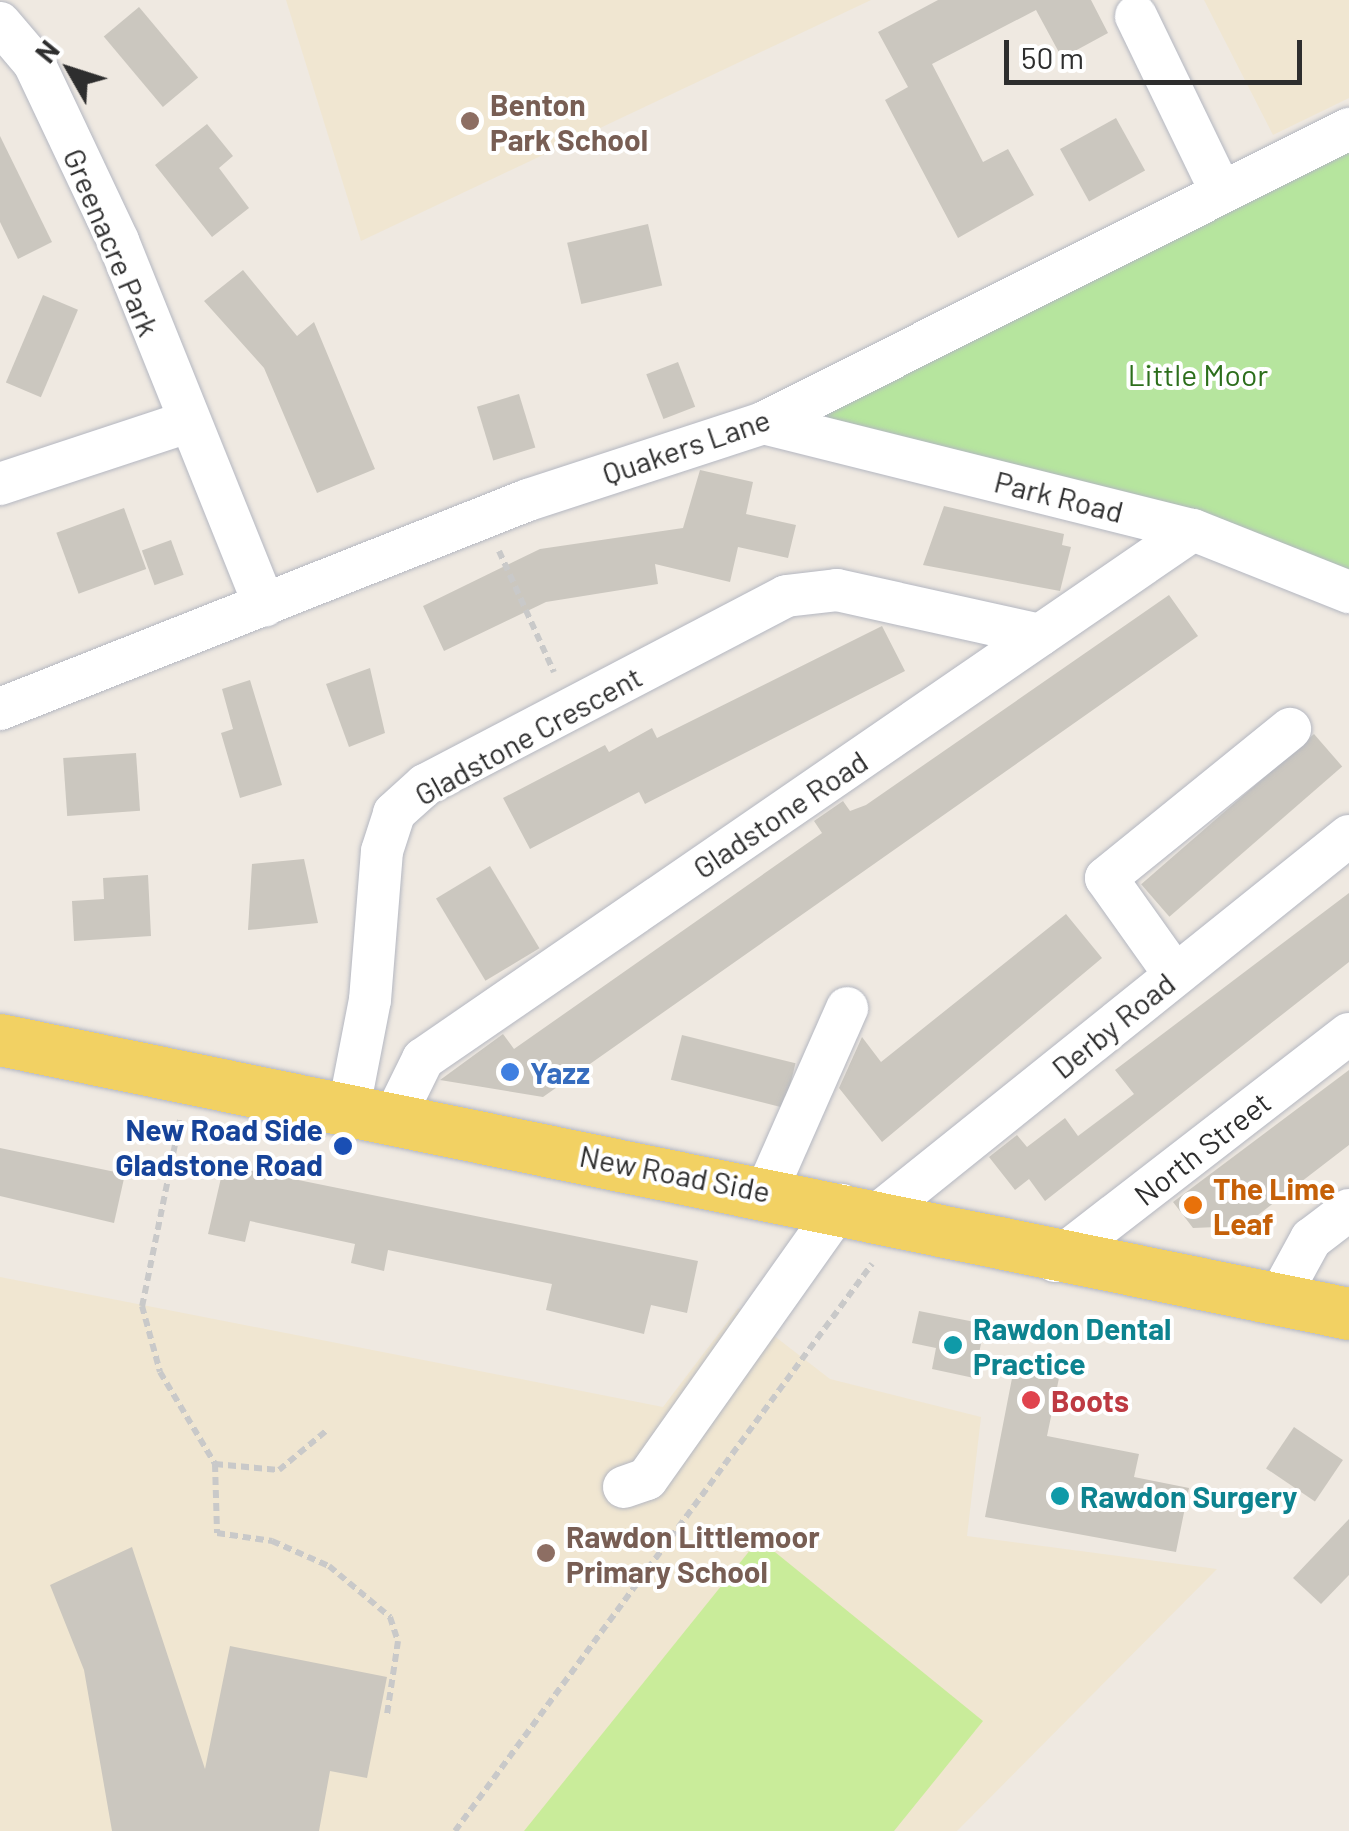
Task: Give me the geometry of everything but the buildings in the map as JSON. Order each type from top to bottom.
[{"type":"main road","name":"New Road Side","points":[[0,1040],[874,1213],[1055,1261],[1349,1314]]},
{"type":"street","name":"Greenacre Park","points":[[14,0],[34,64],[118,241],[184,423],[265,606]]},
{"type":"street","points":[[1136,16],[1221,192]]},
{"type":"street","name":"Greenacre Park","points":[[0,23],[34,64]]},
{"type":"street","name":"Quakers Lane","points":[[0,709],[484,518],[763,423],[1349,129]]},
{"type":"street","points":[[0,484],[184,423]]},
{"type":"street","name":"Park Road","points":[[763,423],[1193,530],[1349,592]]},
{"type":"street","name":"Gladstone Road","points":[[370,1116],[423,1059],[1193,530]]},
{"type":"street","name":"Gladstone Crescent","points":[[370,1116],[394,812],[425,785],[786,596],[838,590],[1040,635]]},
{"type":"street","points":[[1175,975],[1106,878],[1290,728]]},
{"type":"street","name":"Derby Road","points":[[624,1487],[648,1478],[874,1213],[1349,836]]},
{"type":"street","points":[[766,1192],[846,1008]]},
{"type":"street","name":"North Street","points":[[1055,1261],[1349,1034]]},
{"type":"street","points":[[1277,1301],[1311,1239],[1349,1210]]},
{"type":"path","points":[[484,518],[570,709]]},
{"type":"path","points":[[188,1080],[142,1306],[160,1372],[215,1464],[217,1532],[272,1541],[329,1566],[390,1617],[398,1641],[387,1715]]},
{"type":"path","points":[[455,1831],[874,1213]]},
{"type":"path","points":[[215,1464],[279,1470],[326,1431]]},
{"type":"shaded area","name":"Benton Park School","points":[[286,0],[871,0],[361,241]]},
{"type":"shaded area","points":[[1204,0],[1349,0],[1349,98],[1273,135]]},
{"type":"shaded area","name":"Rawdon Littlemoor Primary School","points":[[0,1277],[663,1407],[738,1308],[830,1379],[981,1417],[967,1536],[1217,1569],[957,1831],[0,1831]]},
{"type":"green space","name":"Little Moor","points":[[1349,129],[1349,592],[763,423]]},
{"type":"green space","points":[[759,1539],[983,1721],[894,1831],[524,1831]]},
{"type":"place","name":"Benton Park School","points":[[470,121]]},
{"type":"place","name":"Yazz","points":[[510,1072]]},
{"type":"place","name":"New Road Side Gladstone Road","points":[[343,1146]]},
{"type":"place","name":"The Lime Leaf","points":[[1193,1205]]},
{"type":"place","name":"Rawdon Dental Practice","points":[[953,1345]]},
{"type":"place","name":"Boots","points":[[1031,1400]]},
{"type":"place","name":"Rawdon Surgery","points":[[1060,1496]]},
{"type":"place","name":"Rawdon Littlemoor Primary School","points":[[546,1553]]}]
